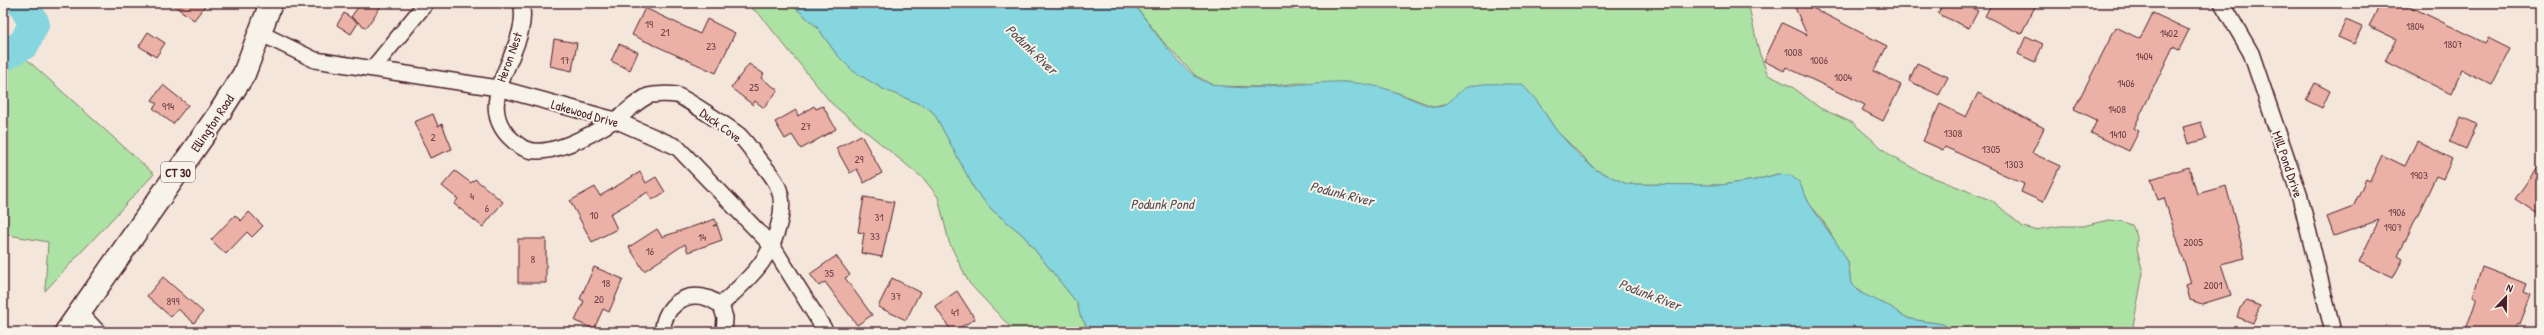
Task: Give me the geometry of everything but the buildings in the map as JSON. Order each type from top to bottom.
[{"type":"main road","name":"Ellington Road","points":[[66,332],[220,112],[244,74],[271,3]]},
{"type":"street","points":[[374,68],[426,3]]},
{"type":"street","name":"Heron Nest","points":[[521,3],[523,10],[518,36],[498,88],[496,110],[504,131],[520,147],[545,152],[571,144],[615,120]]},
{"type":"street","name":"Mill Pond Drive","points":[[2222,3],[2251,52],[2300,197],[2333,332]]},
{"type":"street","name":"Lakewood Drive","points":[[260,33],[315,60],[498,88],[615,120],[677,147],[773,247],[826,332]]},
{"type":"street","name":"Duck Cove","points":[[615,120],[649,96],[677,95],[739,136],[775,178],[784,204],[773,247],[760,268],[720,305]]},
{"type":"street","points":[[664,332],[666,314],[674,303],[688,297],[706,297],[720,305],[725,318],[724,332]]},
{"type":"street","points":[[80,313],[98,332]]},
{"type":"green space","points":[[745,3],[790,3],[817,27],[837,55],[853,71],[883,89],[925,106],[934,113],[975,190],[992,210],[1023,235],[1077,303],[1080,315],[1090,332],[1015,332],[969,283],[949,242],[938,197],[924,179],[832,104],[760,15]]},
{"type":"green space","points":[[1133,3],[1748,3],[1759,52],[1768,75],[1791,86],[1820,108],[1853,123],[1891,156],[1922,173],[1993,201],[2023,227],[2035,230],[2060,226],[2083,226],[2108,220],[2120,221],[2132,225],[2137,236],[2137,249],[2143,273],[2132,332],[1953,332],[1943,324],[1910,319],[1891,307],[1869,299],[1851,284],[1848,262],[1823,221],[1809,203],[1799,182],[1777,174],[1756,180],[1721,185],[1627,184],[1596,170],[1556,130],[1537,101],[1464,89],[1447,104],[1435,107],[1393,91],[1345,82],[1321,84],[1298,83],[1263,87],[1216,86],[1196,76],[1165,44]]},
{"type":"green space","points":[[3,38],[154,174],[45,291],[48,242],[3,234]]},
{"type":"green space","points":[[1319,325],[1356,332],[1286,332],[1295,328]]},
{"type":"water","name":"Podunk Pond","points":[[790,3],[1133,3],[1179,62],[1196,77],[1210,83],[1227,87],[1246,88],[1329,82],[1351,82],[1383,88],[1425,104],[1440,107],[1448,103],[1465,88],[1471,86],[1486,84],[1522,84],[1537,101],[1556,130],[1579,155],[1596,170],[1627,184],[1721,185],[1756,180],[1778,174],[1790,175],[1799,182],[1809,203],[1842,251],[1848,262],[1851,284],[1859,292],[1891,307],[1910,319],[1943,324],[1953,332],[1356,332],[1329,327],[1312,326],[1286,332],[1090,332],[1080,315],[1077,303],[1023,235],[992,210],[975,190],[934,113],[925,106],[883,89],[853,71],[837,55],[817,27]]},
{"type":"waterway","name":"Podunk River","points":[[3,56],[24,44],[34,23],[22,3]]}]
